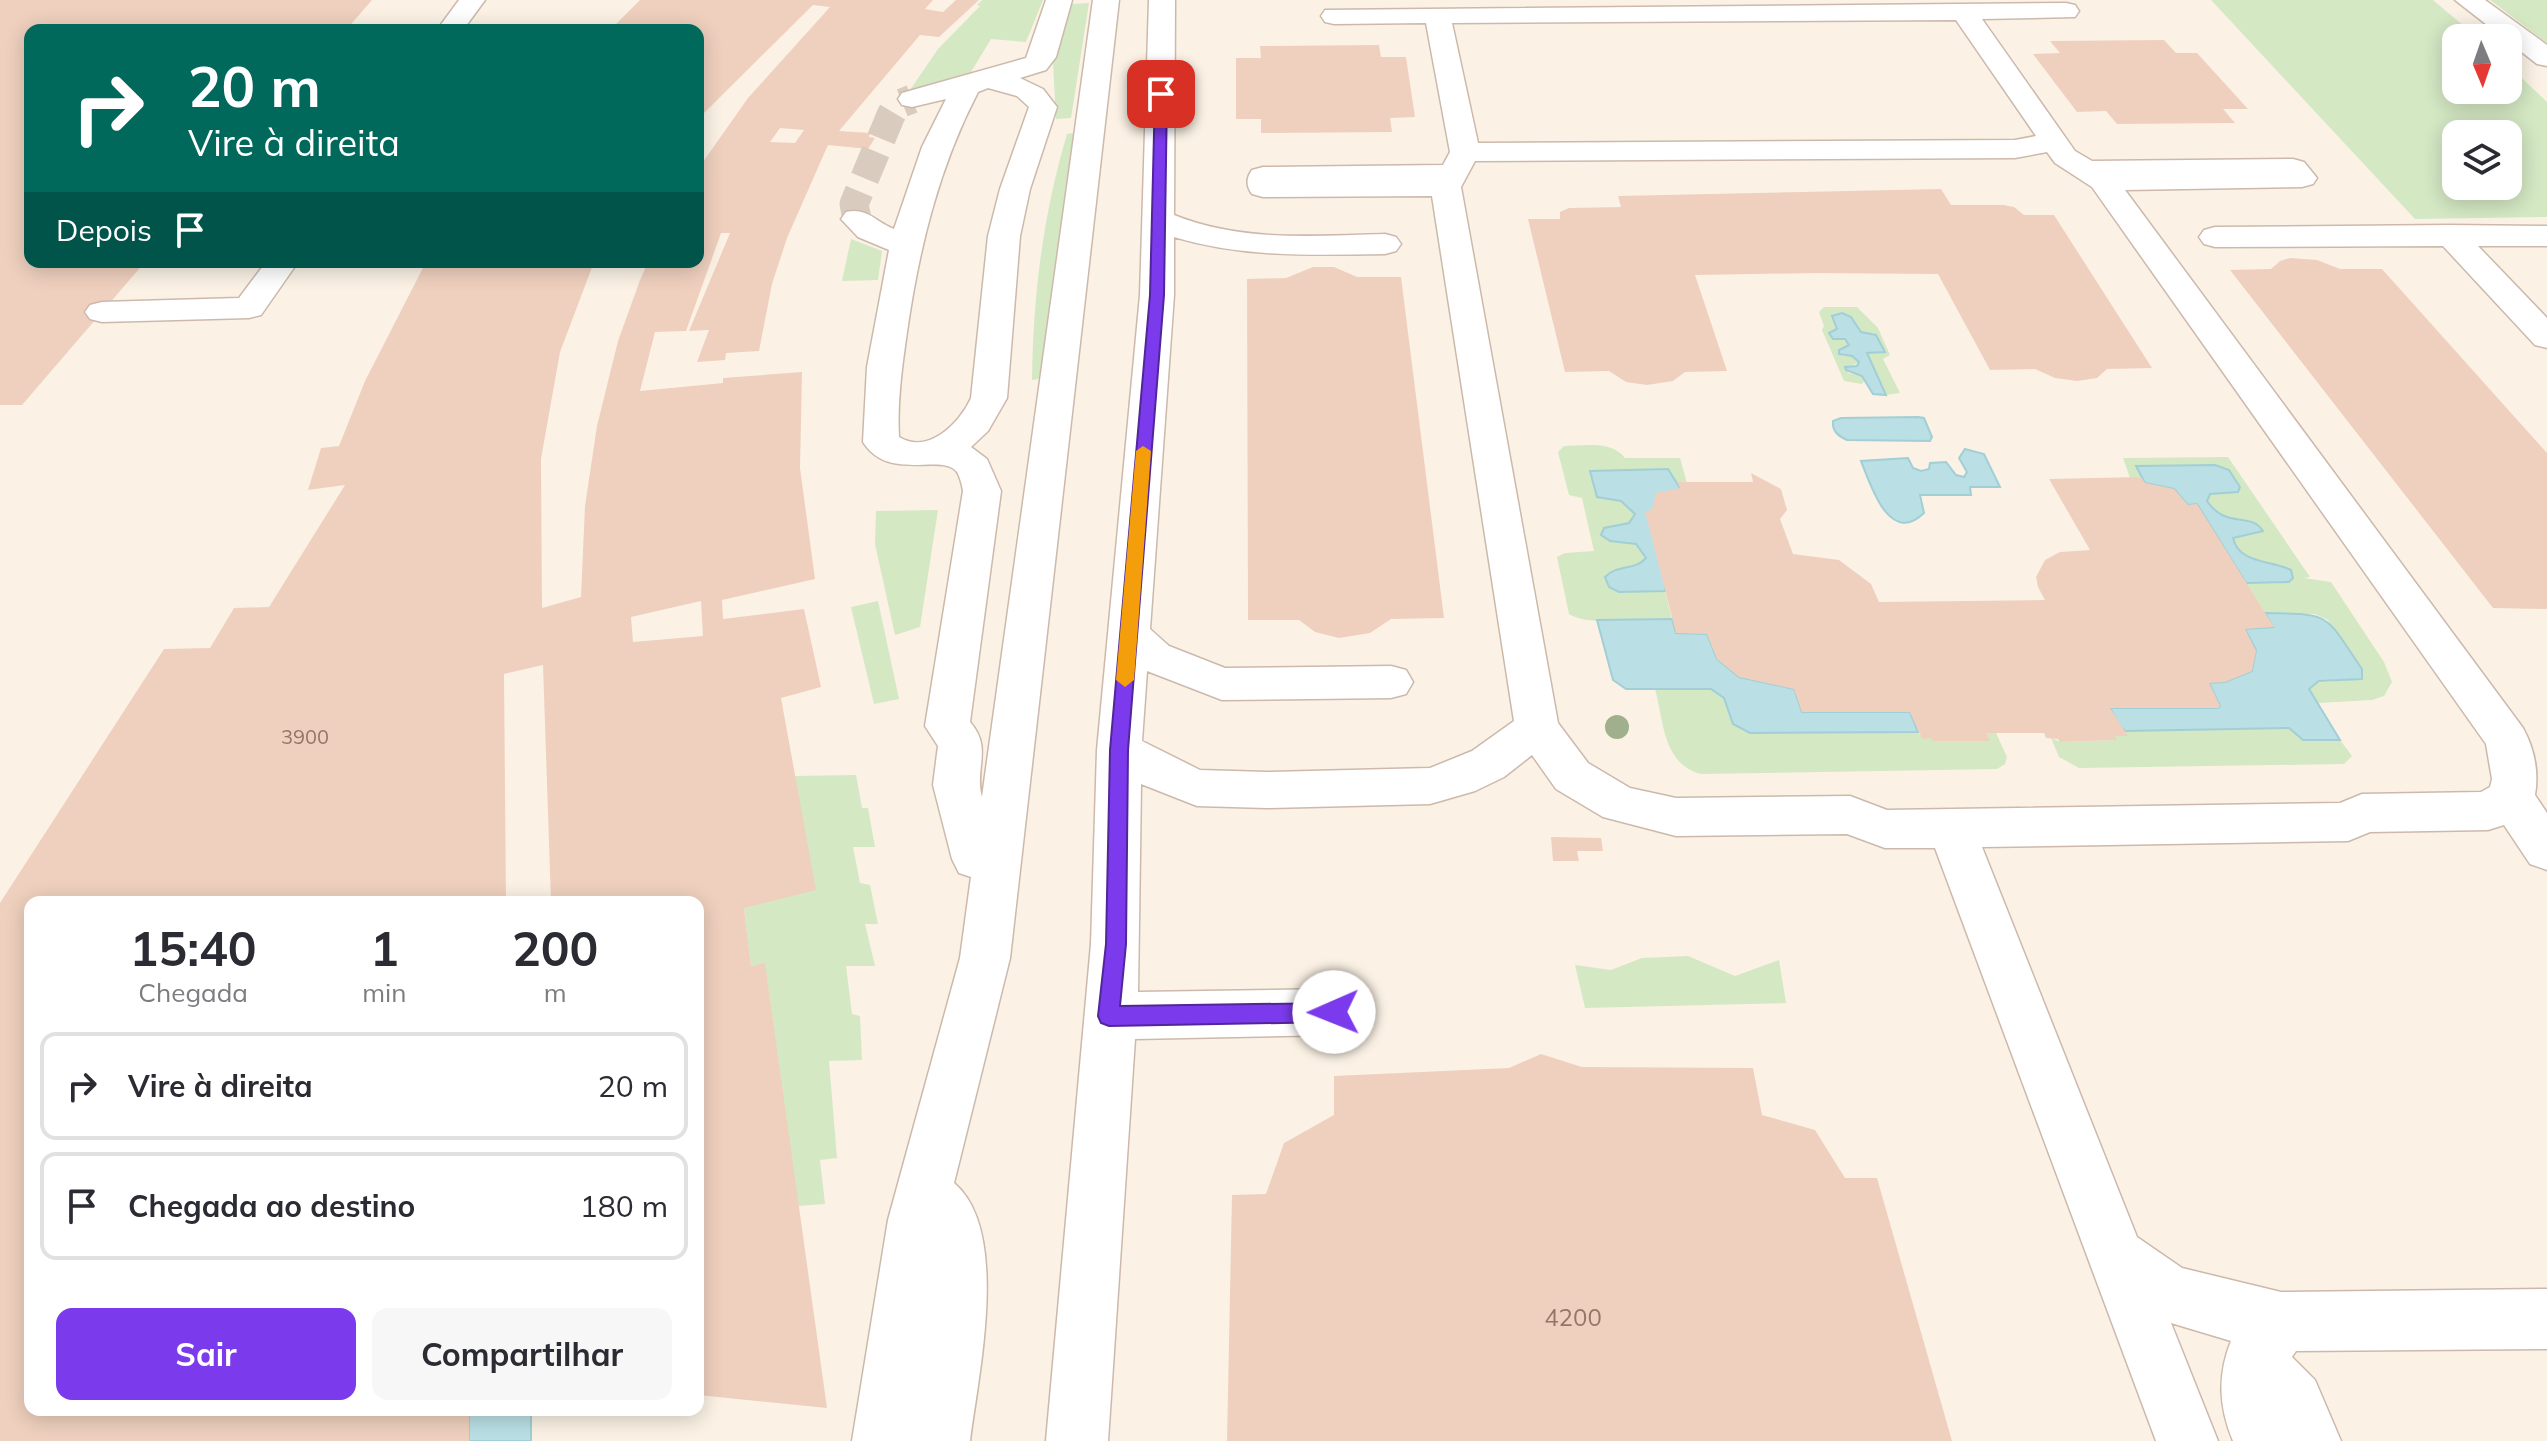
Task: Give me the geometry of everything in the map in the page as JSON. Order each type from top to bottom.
[{"type":"street","points":[[454,24],[472,0]]},
{"type":"street","points":[[912,99],[978,83],[1036,64],[1042,57],[1059,0]]},
{"type":"street","points":[[883,1441],[922,1193],[985,958],[1106,0]]},
{"type":"street","points":[[1077,1441],[1116,944],[1119,750],[1157,295],[1162,0]]},
{"type":"street","points":[[2468,0],[2547,58]]},
{"type":"street","points":[[1334,16],[1607,7],[1786,6],[1964,12],[2066,11]]},
{"type":"street","points":[[1964,12],[2065,157],[2096,175],[2507,740],[2515,779],[2511,798],[2547,850]]},
{"type":"street","points":[[1437,15],[1455,171],[1537,728],[1572,776],[1619,804],[1676,817],[1850,815],[1885,829],[2348,822],[2362,813],[2488,811],[2511,798]]},
{"type":"street","points":[[978,83],[934,157],[904,245],[885,365],[881,442],[898,453],[941,452],[963,457],[976,468],[982,491],[947,726],[961,742],[956,785],[976,859],[997,864]]},
{"type":"street","points":[[941,452],[985,411],[989,398],[1004,236],[1015,189],[1043,107],[1038,97],[1026,90],[978,83]]},
{"type":"street","points":[[1455,171],[1263,188],[1263,176],[2015,149],[2054,142]]},
{"type":"street","points":[[2293,168],[2302,178],[2096,175],[2293,168]]},
{"type":"street","points":[[857,219],[869,230],[904,245]]},
{"type":"street","points":[[1160,220],[1203,236],[1258,244],[1385,244]]},
{"type":"street","points":[[2450,235],[2547,338]]},
{"type":"street","points":[[2215,237],[2547,236]]},
{"type":"street","points":[[102,312],[249,308],[278,268]]},
{"type":"street","points":[[1128,634],[1154,657],[1222,684],[1391,682]]},
{"type":"street","points":[[1119,750],[1197,788],[1267,790],[1430,786],[1459,778],[1488,764],[1537,728]]},
{"type":"street","points":[[1951,828],[2187,1441]]},
{"type":"street","points":[[1109,1016],[1334,1012]]},
{"type":"street","points":[[922,1193],[950,1220],[956,1265],[955,1316],[939,1441]]},
{"type":"street","points":[[2116,1257],[2166,1292],[2211,1307],[2267,1341],[2310,1441]]},
{"type":"street","points":[[2267,1341],[2547,1319]]},
{"type":"street","points":[[2265,1441],[2252,1412],[2267,1341]]},
{"type":"green space","points":[[982,0],[1043,0],[1026,42],[991,39],[968,77],[910,90],[938,49],[980,6],[977,5]]},
{"type":"green space","points":[[2211,0],[2433,0],[2461,24],[2442,24],[2442,104],[2522,104],[2522,78],[2547,102],[2547,217],[2415,219]]},
{"type":"green space","points":[[2490,0],[2547,0],[2547,43]]},
{"type":"green space","points":[[1089,3],[1071,118],[1056,119],[1053,62],[1072,4]]},
{"type":"green space","points":[[1074,133],[1068,202],[1043,378],[1032,380],[1037,286],[1046,225],[1067,134]]},
{"type":"green space","points":[[851,239],[882,251],[878,280],[842,281]]},
{"type":"green space","points":[[1824,307],[1857,307],[1878,328],[1890,355],[1883,359],[1900,393],[1886,395],[1867,353],[1875,334],[1861,332],[1851,317],[1842,313],[1832,316],[1837,329],[1830,333],[1831,337],[1847,341],[1850,347],[1842,356],[1852,356],[1859,363],[1846,367],[1848,373],[1862,376],[1865,380],[1862,384],[1844,381],[1822,330],[1824,326],[1819,312]]},
{"type":"green space","points":[[1564,446],[1605,446],[1625,458],[1680,458],[1687,483],[1677,482],[1668,470],[1590,471],[1616,500],[1628,505],[1635,514],[1629,523],[1604,528],[1610,541],[1636,544],[1646,558],[1639,565],[1630,567],[1619,592],[1665,591],[1672,619],[1604,621],[1569,614],[1557,557],[1565,553],[1594,551],[1582,498],[1569,495],[1558,452]]},
{"type":"green space","points":[[2228,457],[2310,577],[2304,578],[2331,582],[2384,662],[2392,682],[2384,696],[2372,700],[2318,703],[2309,689],[2313,683],[2361,679],[2328,620],[2315,614],[2265,613],[2246,583],[2289,582],[2293,578],[2291,570],[2249,557],[2236,547],[2232,539],[2257,533],[2248,520],[2221,516],[2206,501],[2210,494],[2233,493],[2137,467],[2141,477],[2130,478],[2123,458]]},
{"type":"green space","points":[[938,510],[920,627],[895,635],[875,544],[876,511]]},
{"type":"green space","points":[[878,601],[899,699],[874,704],[851,607]]},
{"type":"green space","points":[[1655,689],[1711,689],[1724,698],[1733,724],[1750,733],[1918,732],[1922,738],[1934,741],[1989,741],[1986,733],[1996,733],[2007,757],[2005,764],[1997,769],[1701,774],[1688,769],[1672,752],[1663,728]]},
{"type":"green space","points":[[2289,728],[2303,740],[2340,740],[2352,756],[2344,764],[2079,768],[2059,757],[2051,738],[2061,742],[2116,740],[2115,736],[2127,736],[2125,731]]},
{"type":"green space","points":[[856,775],[862,808],[868,808],[875,847],[853,847],[860,883],[870,885],[878,924],[865,924],[875,966],[846,966],[852,1014],[860,1016],[862,1060],[829,1061],[837,1158],[820,1160],[825,1204],[798,1206],[765,964],[751,966],[744,908],[795,776]]},
{"type":"green space","points":[[1688,956],[1735,976],[1779,960],[1786,1003],[1585,1008],[1575,965],[1611,970],[1642,958]]},
{"type":"water","points":[[1842,313],[1851,317],[1861,332],[1876,335],[1885,352],[1867,353],[1886,395],[1873,394],[1862,376],[1846,370],[1845,367],[1857,366],[1859,362],[1852,356],[1839,354],[1839,350],[1849,345],[1845,339],[1833,339],[1829,333],[1837,329],[1832,316]]},
{"type":"water","points":[[1841,418],[1924,418],[1932,437],[1930,441],[1847,440],[1836,433],[1833,425],[1833,421]]},
{"type":"water","points":[[1965,449],[1984,454],[2000,487],[1970,487],[1971,495],[1920,495],[1924,513],[1912,521],[1901,522],[1883,508],[1861,461],[1908,458],[1913,468],[1921,471],[1929,469],[1930,463],[1946,462],[1956,475],[1964,477],[1967,472],[1959,458]]},
{"type":"water","points":[[2215,465],[2229,470],[2240,487],[2238,492],[2210,494],[2207,501],[2222,515],[2258,525],[2263,531],[2233,538],[2236,546],[2249,557],[2291,570],[2293,578],[2289,582],[2246,583],[2197,504],[2188,505],[2174,489],[2145,483],[2136,466]]},
{"type":"water","points":[[1668,469],[1680,488],[1665,591],[1619,592],[1609,587],[1605,577],[1615,570],[1637,565],[1646,558],[1636,544],[1610,541],[1601,535],[1604,528],[1629,523],[1635,514],[1621,501],[1597,497],[1590,471]]},
{"type":"water","points":[[2265,613],[2304,614],[2325,621],[2341,637],[2362,669],[2362,679],[2319,681],[2309,689],[2340,740],[2303,740],[2289,728],[2125,731],[2119,725],[2110,708],[2218,708],[2220,706],[2209,683],[2225,682],[2252,671],[2256,650],[2245,629],[2273,627]]},
{"type":"water","points":[[1672,619],[1676,633],[1707,634],[1717,659],[1739,677],[1794,689],[1802,712],[1910,712],[1918,732],[1750,733],[1733,724],[1724,698],[1711,689],[1626,689],[1613,680],[1597,620]]},
{"type":"water","points":[[469,1416],[531,1416],[531,1441],[469,1441]]},
{"type":"building","points":[[0,0],[372,0],[351,24],[24,24],[24,268],[140,268],[22,405],[0,405]]},
{"type":"building","points":[[640,0],[933,0],[925,9],[943,12],[956,0],[979,0],[939,37],[920,35],[839,131],[870,133],[869,137],[875,138],[868,149],[828,145],[787,238],[772,284],[759,351],[726,353],[725,360],[697,362],[709,330],[689,331],[730,233],[721,233],[686,331],[655,332],[640,391],[723,383],[723,378],[802,372],[800,468],[815,579],[722,600],[723,619],[804,609],[821,687],[781,698],[816,890],[744,908],[751,966],[765,963],[827,1408],[704,1396],[704,896],[551,896],[543,665],[504,674],[506,896],[24,896],[24,1416],[469,1416],[469,1441],[0,1441],[0,903],[164,649],[210,648],[234,608],[269,607],[345,485],[308,490],[321,448],[339,446],[365,381],[423,268],[592,268],[560,352],[541,459],[542,608],[581,597],[585,506],[597,426],[618,341],[640,280],[645,268],[704,268],[704,160],[748,98],[830,7],[813,5],[704,113],[704,24],[616,24]],"holes":[[[780,128],[804,130],[795,143],[770,142]],[[701,601],[703,636],[633,642],[631,617]]]},
{"type":"building","points":[[2164,40],[2176,53],[2197,53],[2248,109],[2223,109],[2235,123],[2117,124],[2106,111],[2077,112],[2033,54],[2060,53],[2050,41]]},
{"type":"building","points":[[1379,45],[1381,57],[1406,57],[1415,117],[1390,118],[1392,132],[1261,133],[1261,119],[1236,119],[1236,58],[1261,58],[1260,46]]},
{"type":"building","points":[[1941,189],[1951,205],[2004,205],[2014,207],[2024,215],[2054,215],[2152,368],[2107,369],[2097,378],[2077,381],[2055,378],[2035,369],[1990,370],[1938,274],[1816,273],[1695,275],[1727,371],[1685,372],[1673,381],[1647,385],[1626,382],[1609,371],[1565,372],[1528,219],[1560,219],[1560,212],[1569,208],[1621,207],[1618,196]]},
{"type":"building","points":[[2290,258],[2317,260],[2340,269],[2382,269],[2547,453],[2547,609],[2493,608],[2230,270],[2271,269],[2280,261]]},
{"type":"building","points":[[1313,267],[1334,267],[1357,277],[1401,277],[1444,618],[1391,619],[1370,633],[1339,638],[1315,632],[1299,620],[1248,620],[1247,279],[1286,278]]},
{"type":"building","points":[[1751,473],[1781,489],[1787,510],[1780,519],[1793,554],[1839,560],[1871,584],[1879,602],[2045,600],[2036,577],[2045,560],[2060,552],[2090,550],[2049,479],[2141,477],[2145,483],[2174,489],[2188,505],[2197,504],[2274,627],[2245,629],[2256,651],[2252,671],[2225,682],[2209,683],[2220,706],[2218,708],[2110,708],[2128,736],[2115,736],[2117,740],[2060,742],[2046,738],[2044,733],[1986,733],[1990,741],[1933,741],[1931,738],[1922,739],[1910,712],[1802,712],[1794,689],[1739,677],[1717,659],[1707,634],[1676,633],[1645,511],[1652,510],[1656,493],[1680,488],[1677,482],[1753,482]]},
{"type":"building","points":[[1551,837],[1601,838],[1603,851],[1577,851],[1579,861],[1553,861]]},
{"type":"building","points":[[1541,1054],[1582,1067],[1753,1068],[1762,1115],[1815,1130],[1845,1178],[1877,1178],[1952,1441],[1227,1441],[1232,1195],[1266,1194],[1284,1143],[1334,1115],[1334,1076],[1509,1068]]},
{"type":"tunnel","points":[[857,219],[854,204],[891,115],[897,105],[912,99]]},
{"type":"slow traffic","points":[[1125,680],[1143,451]]},
{"type":"route","points":[[1161,94],[1157,295],[1119,750],[1116,944],[1109,1016],[1334,1012]]}]
